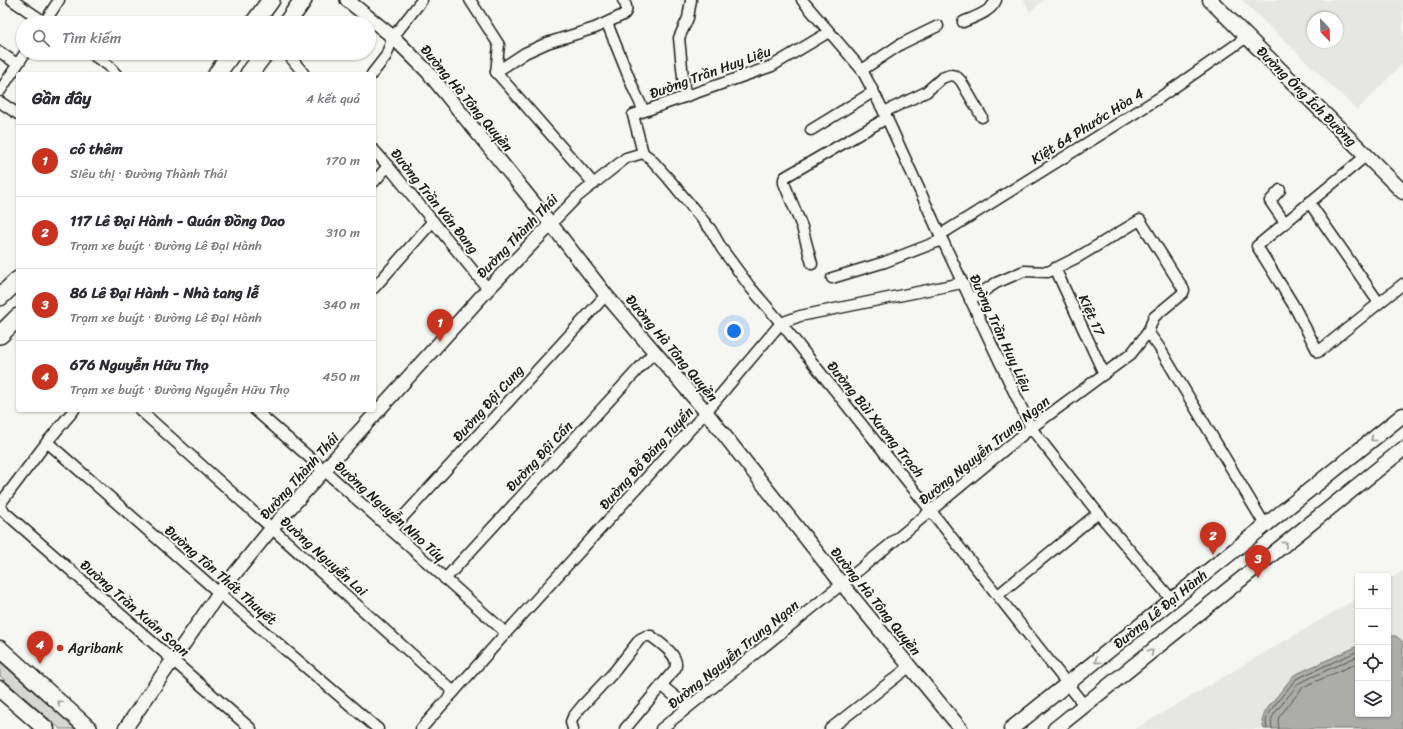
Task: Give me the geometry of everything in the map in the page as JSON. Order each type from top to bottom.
[{"type":"highway","points":[[259,16],[271,0]]},
{"type":"highway","points":[[292,16],[303,0]]},
{"type":"highway","points":[[218,72],[227,60]]},
{"type":"highway","points":[[251,72],[260,60]]},
{"type":"highway","points":[[0,297],[16,282]]},
{"type":"highway","points":[[0,334],[16,319]]},
{"type":"main road","name":"Đường Ông Ích Đường","points":[[1210,0],[1403,192]]},
{"type":"main road","name":"Đường Lê Đại Hành","points":[[1012,729],[1403,415]]},
{"type":"main road","name":"Đường Lê Đại Hành","points":[[1055,729],[1403,449]]},
{"type":"main road","points":[[0,649],[89,729]]},
{"type":"main road","points":[[0,689],[46,729]]},
{"type":"street","points":[[12,0],[35,16]]},
{"type":"street","points":[[49,16],[59,0]]},
{"type":"street","name":"Đường Hà Tông Quyền","points":[[347,0],[367,16]]},
{"type":"street","points":[[374,72],[386,56],[393,37],[422,0]]},
{"type":"street","points":[[470,0],[499,44],[496,72],[594,184]]},
{"type":"street","points":[[496,72],[525,53],[540,46],[607,23],[626,12],[627,8],[623,0]]},
{"type":"street","points":[[685,97],[679,38],[688,18],[691,0]]},
{"type":"street","name":"Đường Trần Huy Liệu","points":[[802,0],[862,70],[885,115],[962,283],[1031,428],[1098,513],[1172,600]]},
{"type":"street","points":[[963,22],[993,6],[996,0]]},
{"type":"street","name":"Đường Hà Tông Quyền","points":[[376,23],[393,37],[426,71],[606,294],[706,412],[842,584],[961,729]]},
{"type":"street","points":[[607,23],[644,111]]},
{"type":"street","points":[[862,70],[901,44],[938,26]]},
{"type":"street","name":"Đường Trần Huy Liệu","points":[[643,153],[633,115],[772,66],[830,32]]},
{"type":"street","name":"Kiệt 64 Phước Hòa 4","points":[[832,278],[885,262],[941,237],[1160,98],[1247,37]]},
{"type":"street","points":[[0,52],[18,64]]},
{"type":"street","points":[[1,88],[21,60]]},
{"type":"street","points":[[100,60],[114,72]]},
{"type":"street","points":[[293,60],[302,72]]},
{"type":"street","points":[[812,264],[802,227],[784,183],[785,176],[885,115],[926,92],[942,78],[950,75],[956,76],[966,88],[982,117]]},
{"type":"street","points":[[811,130],[873,92]]},
{"type":"street","points":[[0,102],[16,113]]},
{"type":"street","name":"Đường Trần Văn Đang","points":[[376,152],[488,289]]},
{"type":"street","name":"Đường Thành Thái","points":[[124,729],[219,593],[272,528],[488,289],[551,224],[577,198],[626,158],[643,153]]},
{"type":"street","name":"Đường Bùi Xương Trạch","points":[[643,153],[650,158],[668,178],[711,230],[722,249],[750,288],[780,323],[931,511],[1084,705]]},
{"type":"street","points":[[1367,155],[1257,246],[1294,306],[1318,352],[1403,284]]},
{"type":"street","points":[[376,180],[388,166]]},
{"type":"street","points":[[1280,190],[1270,201],[1285,223]]},
{"type":"street","points":[[1309,202],[1379,303]]},
{"type":"street","name":"Đường Nguyễn Trung Ngạn","points":[[661,729],[842,584],[1031,428],[1131,354],[1148,332],[1154,318],[1183,293],[1184,290],[1140,220],[1078,257],[1056,268]]},
{"type":"street","points":[[376,286],[433,221]]},
{"type":"street","points":[[970,300],[996,283],[1024,271],[1048,272],[1056,268]]},
{"type":"street","name":"Kiệt 17","points":[[1056,268],[1104,374]]},
{"type":"street","points":[[780,323],[800,316],[962,283]]},
{"type":"street","name":"Đường Đội Cung","points":[[392,530],[606,294]]},
{"type":"street","name":"Đường Đỗ Đăng Tuyển","points":[[421,729],[706,412],[780,323]]},
{"type":"street","points":[[1148,332],[1159,347],[1265,525]]},
{"type":"street","name":"Đường Đội Cấn","points":[[445,579],[654,352]]},
{"type":"street","points":[[0,504],[47,442],[72,412]]},
{"type":"street","name":"Đường Nguyễn Lai","points":[[142,412],[454,692]]},
{"type":"street","name":"Đường Nguyễn Nho Túy","points":[[260,412],[506,633]]},
{"type":"street","name":"Đường Tôn Thất Thuyết","points":[[47,442],[219,593],[378,729]]},
{"type":"street","name":"Đường Trần Xuân Soạn","points":[[0,508],[251,729]]},
{"type":"street","points":[[998,595],[1098,513]]},
{"type":"street","points":[[573,729],[571,722],[582,706],[614,672],[640,639],[650,636],[672,655],[676,660],[677,665],[625,729]]},
{"type":"street","points":[[830,729],[909,667]]},
{"type":"street","points":[[661,685],[688,707]]},
{"type":"shaded area","points":[[1024,0],[1044,0],[1030,12]]},
{"type":"shaded area","points":[[1242,0],[1403,0],[1403,63],[1357,110]]},
{"type":"shaded area","points":[[1403,571],[1403,729],[1135,729],[1355,600],[1355,717],[1391,717],[1391,578]]},
{"type":"shaded area","points":[[0,662],[76,729],[60,729],[0,676]]},
{"type":"water","points":[[1391,636],[1396,636],[1403,642],[1403,729],[1264,729],[1262,720],[1266,710],[1294,675],[1355,647],[1355,717],[1391,717]]},
{"type":"place","name":"cô thêm","points":[[440,342]]},
{"type":"place","name":"117 Lê Đại Hành - Quán Đồng Dao","points":[[1213,555]]},
{"type":"place","name":"86 Lê Đại Hành - Nhà tang lễ","points":[[1258,578]]},
{"type":"place","name":"Agribank","points":[[60,648]]},
{"type":"place","name":"676 Nguyễn Hữu Thọ","points":[[40,664]]}]
